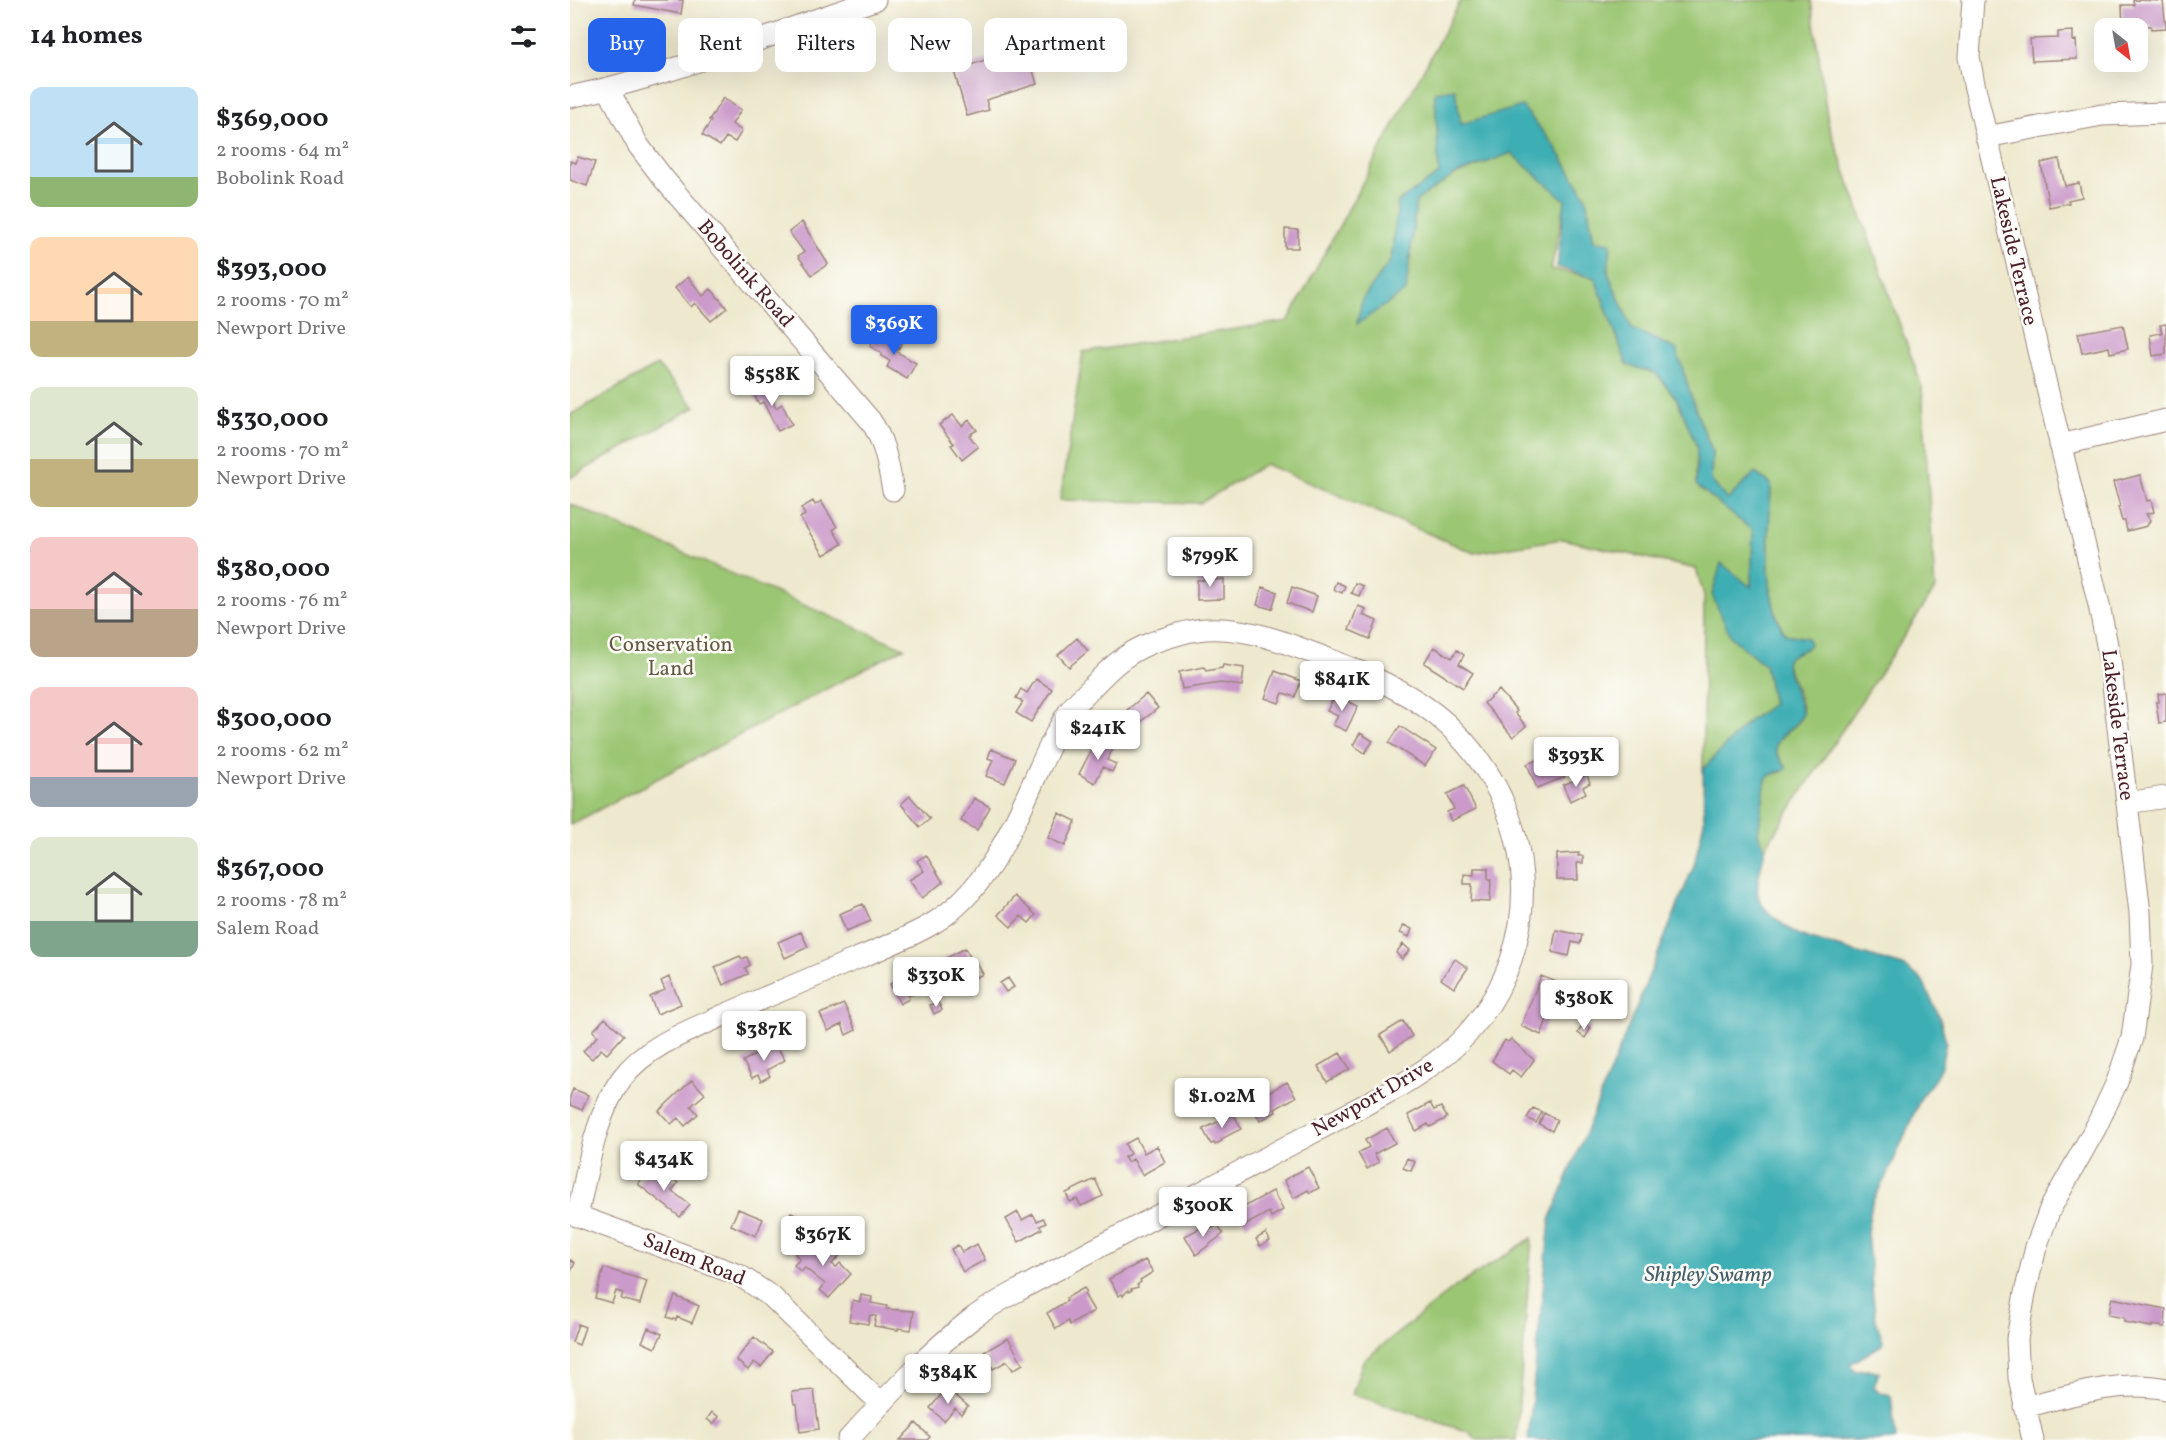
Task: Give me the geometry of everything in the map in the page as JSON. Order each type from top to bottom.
[{"type":"street","points":[[570,98],[663,73],[875,0]]},
{"type":"street","name":"Lakeside Terrace","points":[[1973,0],[1969,57],[1986,137],[2099,604],[2110,660],[2140,913],[2142,964],[2132,1038],[2117,1082],[2096,1127],[2050,1209],[2036,1247],[2025,1293],[2017,1339],[2019,1378],[2033,1440]]},
{"type":"street","name":"Bobolink Road","points":[[608,89],[638,145],[663,178],[878,431],[884,446],[893,490]]},
{"type":"street","points":[[1986,137],[2102,115],[2166,113]]},
{"type":"street","points":[[2060,445],[2166,420]]},
{"type":"street","name":"Newport Drive","points":[[573,1214],[606,1108],[622,1078],[636,1062],[652,1050],[700,1026],[898,942],[934,923],[953,909],[969,894],[989,869],[1050,744],[1070,710],[1115,663],[1148,645],[1178,634],[1206,629],[1234,630],[1293,645],[1339,663],[1381,683],[1434,713],[1469,747],[1495,784],[1511,818],[1521,862],[1523,896],[1521,927],[1513,954],[1502,984],[1468,1033],[1448,1053],[1398,1087],[1002,1300],[975,1317],[948,1339],[883,1402],[848,1440]]},
{"type":"street","points":[[2127,803],[2166,797]]},
{"type":"street","name":"Salem Road","points":[[573,1214],[739,1275],[772,1297],[871,1394],[883,1402]]},
{"type":"street","points":[[2024,1407],[2076,1394],[2127,1386],[2166,1389]]},
{"type":"green space","points":[[1461,0],[1811,0],[1828,123],[1922,387],[1935,589],[1765,848],[1758,833],[1766,779],[1772,774],[1782,772],[1786,766],[1778,755],[1776,746],[1783,734],[1801,718],[1802,709],[1798,693],[1786,664],[1790,656],[1806,649],[1807,638],[1785,634],[1777,618],[1769,561],[1771,484],[1755,473],[1727,500],[1711,480],[1712,451],[1676,349],[1632,329],[1608,273],[1611,243],[1594,241],[1586,197],[1556,148],[1461,124],[1435,92],[1439,175],[1398,202],[1391,260],[1362,300],[1406,291],[1416,201],[1454,175],[1511,153],[1566,200],[1551,269],[1595,278],[1627,365],[1656,373],[1677,399],[1697,447],[1696,485],[1753,531],[1751,588],[1731,637],[1765,664],[1773,705],[1749,721],[1703,769],[1704,595],[1696,569],[1562,539],[1474,553],[1265,464],[1201,503],[1060,500],[1083,352],[1288,321]]},
{"type":"green space","points":[[657,365],[695,407],[570,478],[570,415]]},
{"type":"green space","name":"Conservation Land","points":[[570,504],[904,648],[570,825]]},
{"type":"green space","points":[[1532,1238],[1516,1440],[1477,1440],[1469,1432],[1352,1394],[1363,1361],[1455,1287]]},
{"type":"water","name":"Shipley Swamp","points":[[1455,89],[1461,124],[1522,106],[1556,148],[1586,197],[1594,241],[1611,243],[1608,273],[1632,329],[1676,349],[1712,451],[1711,480],[1727,500],[1755,473],[1771,484],[1769,561],[1777,618],[1785,634],[1807,638],[1810,644],[1787,660],[1786,665],[1803,714],[1777,743],[1776,749],[1786,766],[1785,770],[1772,774],[1766,779],[1758,833],[1765,848],[1758,880],[1758,896],[1770,914],[1804,937],[1903,966],[1920,978],[1940,1018],[1946,1042],[1941,1066],[1934,1080],[1922,1095],[1891,1167],[1872,1203],[1867,1233],[1876,1320],[1883,1341],[1882,1345],[1850,1364],[1855,1371],[1879,1372],[1874,1386],[1879,1393],[1891,1396],[1896,1440],[1528,1440],[1550,1220],[1694,865],[1704,822],[1703,769],[1749,721],[1773,704],[1765,665],[1731,637],[1712,595],[1721,563],[1751,587],[1753,531],[1696,485],[1697,447],[1677,399],[1656,373],[1627,365],[1595,278],[1557,267],[1565,200],[1511,153],[1454,175],[1416,201],[1406,291],[1357,324],[1362,300],[1391,260],[1398,202],[1439,174],[1435,92]]},
{"type":"building","points":[[635,0],[683,0],[681,14],[634,5]]},
{"type":"building","points":[[2133,0],[2163,1],[2166,28],[2151,29],[2151,26],[2148,26],[2148,18],[2123,18],[2122,5],[2134,5]]},
{"type":"building","points":[[2073,31],[2077,59],[2032,61],[2030,39],[2058,38],[2058,32]]},
{"type":"building","points":[[984,60],[984,72],[1033,72],[1037,84],[986,100],[989,110],[967,116],[954,72],[972,72],[972,64]]},
{"type":"building","points":[[723,98],[741,110],[732,124],[742,131],[735,142],[726,137],[720,146],[702,135]]},
{"type":"building","points":[[578,157],[595,162],[587,186],[570,180],[570,161],[576,163]]},
{"type":"building","points":[[2059,159],[2065,186],[2079,183],[2082,197],[2068,200],[2069,203],[2049,207],[2041,163]]},
{"type":"building","points":[[802,222],[828,264],[812,275],[798,256],[804,252],[789,232]]},
{"type":"building","points":[[1285,229],[1298,230],[1298,248],[1285,248]]},
{"type":"building","points":[[688,277],[703,296],[711,289],[727,308],[711,321],[695,303],[691,307],[675,288]]},
{"type":"building","points":[[2166,324],[2166,354],[2153,356],[2150,335],[2162,333],[2160,325]]},
{"type":"building","points":[[2123,325],[2128,349],[2110,353],[2109,347],[2082,353],[2078,333]]},
{"type":"building","points":[[876,334],[890,342],[894,337],[902,342],[897,352],[916,363],[907,379],[887,367],[890,361],[870,346]]},
{"type":"building","points":[[766,383],[774,398],[772,399],[776,408],[782,404],[792,424],[778,431],[763,402],[759,404],[752,391]]},
{"type":"building","points":[[953,415],[962,426],[969,420],[977,430],[969,435],[978,447],[962,460],[951,445],[954,444],[939,425]]},
{"type":"building","points":[[2140,475],[2147,501],[2151,500],[2154,512],[2146,514],[2150,520],[2147,526],[2127,531],[2118,507],[2120,506],[2113,482]]},
{"type":"building","points":[[813,501],[815,505],[821,501],[837,527],[833,530],[842,544],[824,555],[800,518],[805,515],[801,508]]},
{"type":"building","points":[[1204,572],[1215,572],[1215,580],[1224,579],[1224,599],[1197,600],[1197,580],[1204,580]]},
{"type":"building","points":[[1336,582],[1345,586],[1342,593],[1333,589]]},
{"type":"building","points":[[1355,583],[1363,586],[1359,596],[1351,593]]},
{"type":"building","points":[[1262,587],[1277,592],[1272,609],[1257,605]]},
{"type":"building","points":[[1292,587],[1317,596],[1312,612],[1287,603]]},
{"type":"building","points":[[1358,606],[1366,609],[1363,615],[1377,621],[1370,639],[1349,630]]},
{"type":"building","points":[[1077,638],[1088,651],[1069,667],[1058,655]]},
{"type":"building","points":[[1434,647],[1452,658],[1457,650],[1464,655],[1459,664],[1473,673],[1463,688],[1424,663]]},
{"type":"building","points":[[1223,665],[1244,668],[1242,686],[1221,683],[1182,689],[1179,672],[1204,667],[1206,671],[1222,668]]},
{"type":"building","points":[[1275,671],[1301,681],[1295,697],[1283,693],[1279,703],[1265,698]]},
{"type":"building","points":[[1036,679],[1052,689],[1031,722],[1016,713],[1023,702],[1016,698],[1021,689],[1027,693]]},
{"type":"building","points":[[1499,690],[1517,711],[1515,713],[1526,726],[1513,737],[1484,703]]},
{"type":"building","points":[[2166,693],[2166,722],[2159,723],[2156,702],[2159,702],[2158,694]]},
{"type":"building","points":[[1146,694],[1158,708],[1138,724],[1127,710]]},
{"type":"building","points":[[1335,695],[1358,706],[1346,731],[1333,725],[1338,716],[1327,711]]},
{"type":"building","points":[[1400,726],[1436,750],[1425,766],[1389,743]]},
{"type":"building","points":[[1360,733],[1373,741],[1365,753],[1353,745]]},
{"type":"building","points":[[1097,739],[1114,747],[1107,760],[1116,764],[1112,772],[1103,767],[1095,783],[1079,774]]},
{"type":"building","points":[[991,749],[1015,759],[1005,783],[986,776],[993,760],[988,758]]},
{"type":"building","points":[[1544,757],[1550,772],[1561,768],[1565,777],[1537,788],[1527,764]]},
{"type":"building","points":[[1587,775],[1590,783],[1583,787],[1586,793],[1570,801],[1563,785]]},
{"type":"building","points":[[1464,786],[1476,809],[1451,821],[1447,812],[1454,809],[1447,794]]},
{"type":"building","points":[[910,796],[930,819],[920,827],[901,804]]},
{"type":"building","points":[[974,798],[990,807],[977,830],[961,821]]},
{"type":"building","points":[[1059,813],[1076,821],[1065,846],[1048,838]]},
{"type":"building","points":[[1579,853],[1578,856],[1583,856],[1583,863],[1577,863],[1578,880],[1557,880],[1557,854]]},
{"type":"building","points":[[926,855],[943,882],[922,898],[909,880],[924,871],[917,861]]},
{"type":"building","points":[[1474,868],[1488,868],[1488,879],[1491,879],[1490,902],[1471,901],[1472,884],[1464,884],[1464,874],[1474,875]]},
{"type":"building","points":[[1015,896],[1036,915],[1029,923],[1021,916],[1011,927],[998,915]]},
{"type":"building","points":[[863,904],[871,921],[846,931],[839,914]]},
{"type":"building","points":[[1404,925],[1412,929],[1409,937],[1400,933]]},
{"type":"building","points":[[1556,930],[1582,935],[1580,944],[1572,942],[1569,956],[1552,952]]},
{"type":"building","points":[[801,932],[808,947],[785,958],[778,942]]},
{"type":"building","points":[[1403,944],[1410,950],[1402,959],[1396,953]]},
{"type":"building","points":[[965,948],[983,974],[967,982],[961,971],[950,977],[941,961]]},
{"type":"building","points":[[740,956],[742,959],[747,957],[750,965],[745,968],[748,974],[723,985],[715,967]]},
{"type":"building","points":[[1455,959],[1468,968],[1454,988],[1441,979]]},
{"type":"building","points":[[913,972],[922,989],[908,996],[909,999],[900,1004],[890,984]]},
{"type":"building","points":[[1541,976],[1559,983],[1541,1035],[1521,1026]]},
{"type":"building","points":[[669,977],[681,1004],[657,1014],[650,997],[665,990],[661,981]]},
{"type":"building","points":[[1008,978],[1014,987],[1006,992],[1000,983]]},
{"type":"building","points":[[938,1002],[942,1010],[934,1014],[930,1005]]},
{"type":"building","points":[[1566,1002],[1575,1007],[1570,1016],[1562,1011]]},
{"type":"building","points":[[844,1004],[856,1030],[846,1035],[842,1024],[828,1031],[820,1014]]},
{"type":"building","points":[[605,1018],[624,1035],[607,1054],[601,1049],[592,1059],[583,1051],[598,1036],[593,1031]]},
{"type":"building","points":[[1403,1021],[1412,1036],[1390,1051],[1380,1035]]},
{"type":"building","points":[[1583,1024],[1591,1028],[1585,1038],[1578,1033]]},
{"type":"building","points":[[1511,1039],[1534,1060],[1521,1077],[1512,1070],[1509,1074],[1492,1061],[1505,1040],[1508,1042]]},
{"type":"building","points":[[775,1044],[785,1060],[767,1070],[770,1076],[761,1081],[758,1075],[752,1078],[743,1061],[757,1054],[756,1051],[760,1049],[762,1052]]},
{"type":"building","points":[[1340,1053],[1350,1069],[1327,1082],[1318,1066]]},
{"type":"building","points":[[692,1080],[705,1094],[691,1106],[698,1114],[685,1126],[678,1118],[671,1124],[659,1111]]},
{"type":"building","points":[[1287,1082],[1296,1097],[1260,1121],[1250,1103],[1253,1102],[1249,1095],[1258,1090],[1262,1096]]},
{"type":"building","points":[[573,1089],[588,1095],[582,1110],[570,1105]]},
{"type":"building","points":[[1430,1103],[1434,1110],[1441,1107],[1447,1118],[1430,1127],[1428,1124],[1416,1131],[1408,1115]]},
{"type":"building","points":[[1533,1108],[1542,1112],[1536,1123],[1527,1118]]},
{"type":"building","points":[[1544,1113],[1557,1120],[1552,1131],[1539,1124]]},
{"type":"building","points":[[1234,1114],[1241,1129],[1221,1139],[1222,1141],[1215,1145],[1211,1144],[1203,1129]]},
{"type":"building","points":[[1387,1128],[1395,1143],[1374,1154],[1379,1162],[1367,1169],[1358,1153],[1369,1147],[1365,1140]]},
{"type":"building","points":[[1136,1138],[1144,1153],[1157,1146],[1165,1162],[1142,1175],[1133,1159],[1127,1162],[1124,1157],[1130,1154],[1125,1144]]},
{"type":"building","points":[[674,1148],[680,1155],[675,1161],[668,1155]]},
{"type":"building","points":[[1407,1158],[1415,1162],[1411,1171],[1403,1168]]},
{"type":"building","points":[[1308,1167],[1319,1188],[1310,1193],[1308,1190],[1294,1198],[1284,1180]]},
{"type":"building","points":[[649,1169],[666,1182],[670,1177],[678,1183],[672,1191],[690,1205],[680,1217],[638,1184]]},
{"type":"building","points":[[1095,1179],[1103,1196],[1081,1206],[1077,1199],[1070,1202],[1066,1193]]},
{"type":"building","points":[[1273,1191],[1283,1210],[1271,1217],[1269,1212],[1246,1225],[1238,1210]]},
{"type":"building","points":[[738,1209],[763,1219],[756,1236],[731,1225]]},
{"type":"building","points":[[791,1212],[797,1215],[792,1225],[785,1222]]},
{"type":"building","points":[[1018,1212],[1022,1220],[1033,1214],[1037,1221],[1043,1218],[1046,1223],[1040,1226],[1042,1229],[1019,1242],[1006,1219]]},
{"type":"building","points":[[1208,1224],[1211,1229],[1218,1225],[1223,1234],[1196,1255],[1185,1236]]},
{"type":"building","points":[[1266,1233],[1270,1241],[1260,1246],[1256,1239]]},
{"type":"building","points":[[812,1241],[826,1253],[832,1247],[840,1255],[832,1264],[836,1267],[840,1263],[851,1274],[829,1298],[820,1290],[825,1284],[805,1268],[801,1272],[794,1265],[800,1259],[795,1254],[802,1247],[805,1249]]},
{"type":"building","points":[[977,1244],[985,1260],[963,1272],[951,1249],[958,1245],[962,1252]]},
{"type":"building","points":[[570,1260],[575,1263],[570,1273]]},
{"type":"building","points":[[1145,1260],[1153,1272],[1140,1280],[1138,1287],[1119,1296],[1109,1279]]},
{"type":"building","points":[[604,1268],[647,1281],[640,1304],[621,1299],[623,1293],[616,1291],[612,1303],[595,1298]]},
{"type":"building","points":[[1084,1288],[1087,1292],[1084,1294],[1094,1311],[1070,1325],[1068,1321],[1056,1329],[1047,1313]]},
{"type":"building","points":[[861,1295],[872,1297],[871,1303],[887,1306],[886,1309],[914,1311],[911,1330],[874,1326],[876,1316],[870,1315],[868,1324],[849,1321],[853,1300],[860,1302]]},
{"type":"building","points":[[675,1296],[699,1306],[692,1323],[677,1317],[676,1320],[667,1317]]},
{"type":"building","points":[[2112,1298],[2166,1309],[2165,1327],[2124,1322],[2124,1318],[2108,1315]]},
{"type":"building","points":[[578,1324],[585,1327],[579,1345],[572,1342]]},
{"type":"building","points":[[648,1328],[662,1334],[655,1348],[642,1342]]},
{"type":"building","points":[[754,1337],[773,1352],[761,1367],[754,1362],[748,1370],[736,1360]]},
{"type":"building","points":[[1008,1338],[1023,1364],[1013,1370],[1007,1361],[993,1369],[984,1352]]},
{"type":"building","points":[[947,1388],[968,1406],[961,1414],[955,1408],[944,1421],[930,1408]]},
{"type":"building","points":[[814,1390],[819,1429],[800,1432],[797,1404],[794,1404],[792,1392]]},
{"type":"building","points":[[712,1412],[719,1417],[713,1424],[707,1419]]},
{"type":"building","points":[[916,1423],[930,1437],[927,1440],[900,1440]]}]
